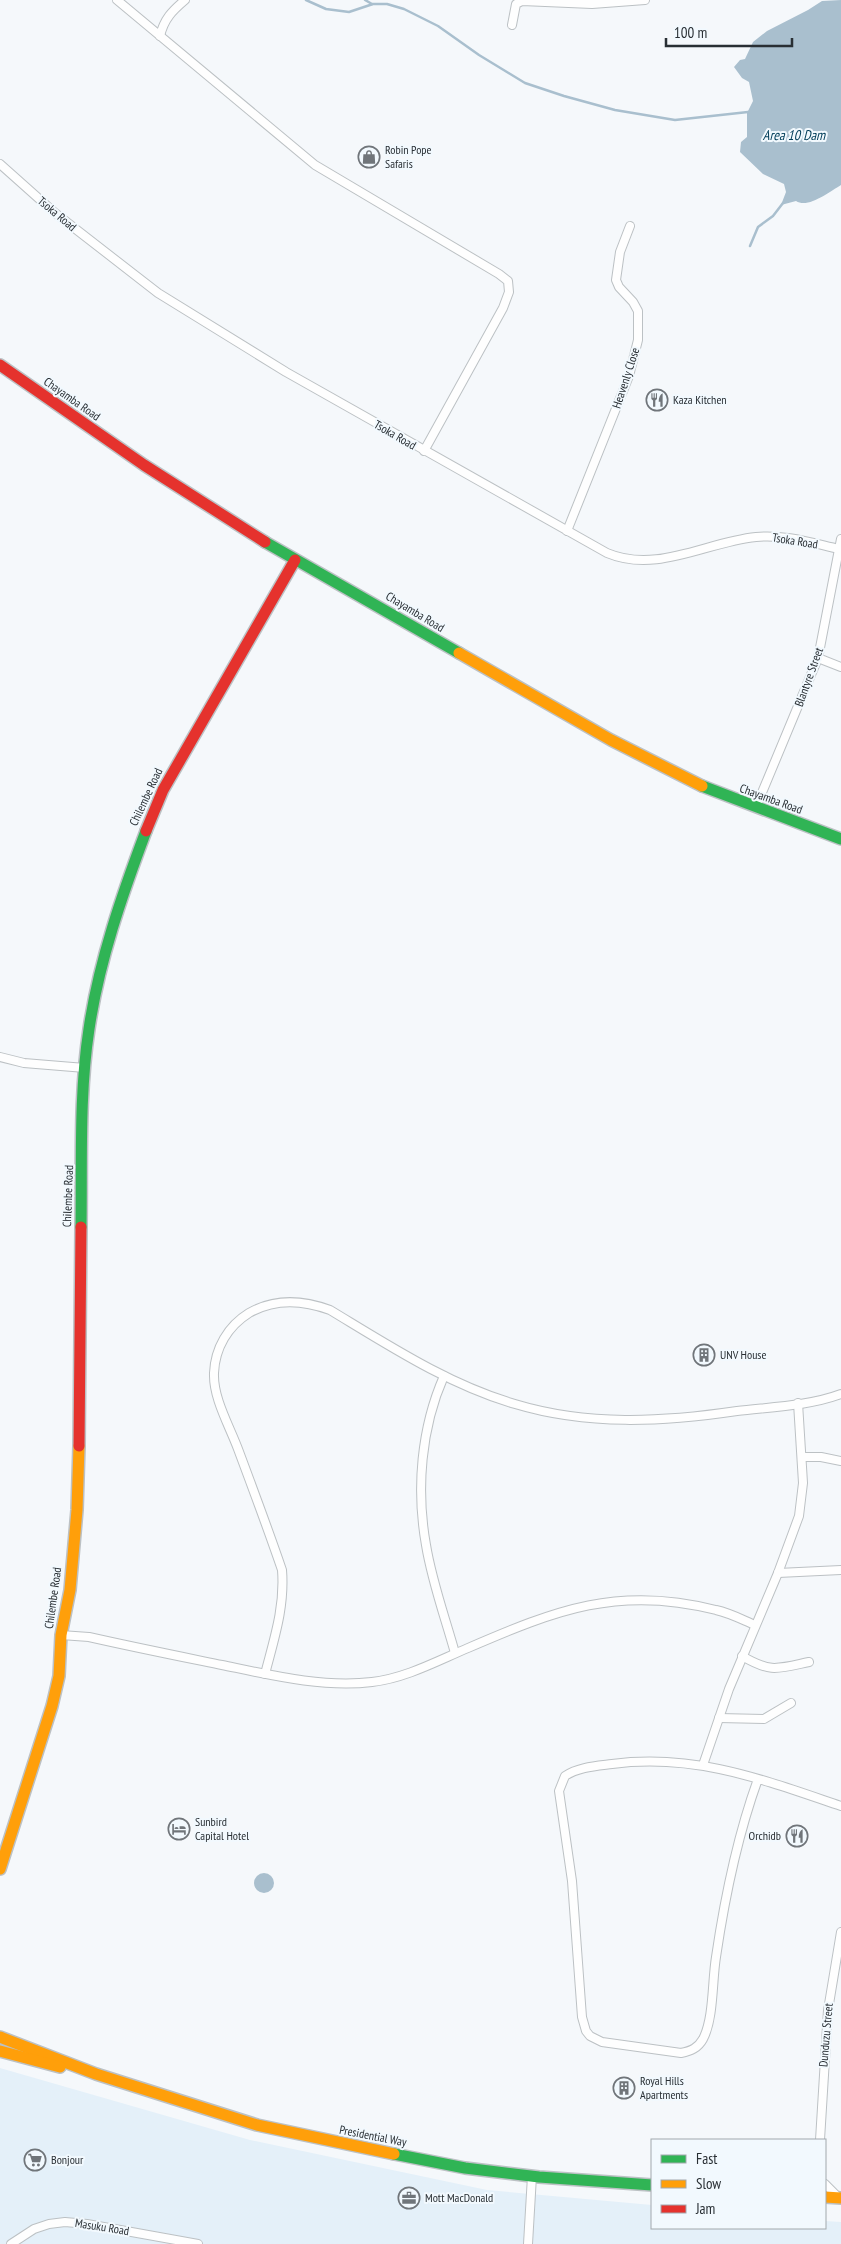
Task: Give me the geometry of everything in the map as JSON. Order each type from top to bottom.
[{"type":"main road","name":"Chayamba Road","points":[[0,365],[76,419],[195,498],[294,560],[376,605],[483,669],[650,760],[710,790],[841,839]]},
{"type":"main road","name":"Chilembe Road","points":[[0,1869],[52,1706],[58,1676],[61,1635],[68,1600],[77,1510],[81,1403],[80,1251],[85,1068],[89,1028],[107,946],[118,906],[147,827],[163,790],[294,560]]},
{"type":"main road","name":"Presidential Way","points":[[0,2037],[96,2074],[257,2125],[465,2168],[532,2176],[651,2185]]},
{"type":"main road","name":"Presidential Way","points":[[0,2051],[96,2074]]},
{"type":"main road","points":[[826,2197],[841,2198]]},
{"type":"street","points":[[117,0],[315,165],[508,281],[510,292],[504,308],[424,451]]},
{"type":"street","points":[[160,36],[163,24],[170,13],[185,0]]},
{"type":"street","points":[[512,25],[516,4],[522,1],[592,4],[645,0]]},
{"type":"street","name":"Tsoka Road","points":[[0,164],[55,213],[158,293],[263,359],[607,553],[632,561],[661,560],[758,537],[790,538],[839,549]]},
{"type":"street","name":"Heavenly Close","points":[[567,531],[629,376],[638,340],[638,311],[627,294],[619,287],[616,280],[620,252],[630,226]]},
{"type":"street","name":"Blantyre Street","points":[[756,807],[809,684],[818,658],[841,539]]},
{"type":"street","points":[[818,658],[841,667]]},
{"type":"street","points":[[0,1057],[41,1065],[85,1068]]},
{"type":"street","points":[[265,1674],[282,1608],[284,1592],[282,1570],[216,1387],[215,1368],[221,1343],[232,1328],[246,1315],[258,1308],[279,1302],[301,1302],[330,1310],[444,1376],[514,1404],[547,1412],[618,1421],[696,1417],[798,1403],[841,1394]]},
{"type":"street","points":[[444,1376],[433,1399],[425,1431],[421,1498],[426,1544],[455,1653]]},
{"type":"street","points":[[703,1765],[742,1656],[796,1527],[800,1510],[802,1457],[798,1403]]},
{"type":"street","points":[[802,1457],[821,1457],[841,1461]]},
{"type":"street","points":[[778,1573],[841,1570]]},
{"type":"street","points":[[61,1635],[89,1637],[265,1674],[335,1683],[372,1682],[390,1679],[523,1624],[561,1611],[599,1602],[617,1600],[659,1601],[717,1610],[755,1625]]},
{"type":"street","points":[[742,1656],[767,1668],[776,1669],[809,1662]]},
{"type":"street","points":[[719,1718],[764,1720],[791,1704]]},
{"type":"street","points":[[758,1779],[730,1872],[714,1965],[708,2019],[702,2040],[693,2050],[681,2053],[596,2040],[586,2031],[581,2009],[572,1882],[559,1791],[561,1781],[565,1776],[577,1770],[628,1762],[676,1761],[703,1765],[758,1779],[841,1806]]},
{"type":"street","name":"Dunduzu Street","points":[[820,2139],[828,2010],[841,1932]]},
{"type":"street","points":[[528,2244],[532,2176]]},
{"type":"street","points":[[826,2185],[832,2193],[841,2198]]},
{"type":"street","name":"Masuku Road","points":[[11,2244],[34,2229],[49,2224],[65,2222],[198,2244]]},
{"type":"shaded area","points":[[0,2068],[250,2140],[487,2190],[651,2205],[651,2229],[826,2229],[826,2221],[841,2222],[841,2244],[0,2244]]},
{"type":"water","name":"Area 10 Dam","points":[[841,0],[841,185],[825,195],[806,203],[796,201],[781,205],[786,192],[784,184],[763,174],[740,152],[741,142],[747,137],[747,113],[753,101],[749,82],[742,78],[734,67],[740,60],[745,59],[753,42],[767,31],[822,1]]},
{"type":"water","points":[[264,1873],[271,1876],[274,1883],[271,1890],[264,1893],[257,1890],[254,1883],[257,1876]]},
{"type":"waterway","points":[[306,0],[326,9],[349,12],[373,4],[387,4],[404,9],[438,26],[479,55],[525,83],[615,110],[675,120],[748,112]]},
{"type":"waterway","points":[[365,0],[372,4]]},
{"type":"waterway","points":[[750,246],[758,227],[773,216],[783,203]]},
{"type":"traffic: fast","points":[[265,542],[459,653]]},
{"type":"traffic: fast","points":[[702,786],[841,839]]},
{"type":"traffic: fast","points":[[81,1227],[82,1103],[93,1004],[112,928],[146,831]]},
{"type":"traffic: fast","points":[[394,2154],[465,2168],[539,2177],[651,2185]]},
{"type":"traffic: slow","points":[[459,653],[611,740],[702,786]]},
{"type":"traffic: slow","points":[[0,1869],[52,1706],[59,1676],[61,1635],[70,1590],[77,1510],[79,1446]]},
{"type":"traffic: slow","points":[[0,2037],[96,2074],[257,2125],[394,2154]]},
{"type":"traffic: slow","points":[[0,2051],[60,2067]]},
{"type":"traffic: slow","points":[[826,2197],[841,2198]]},
{"type":"traffic: jam","points":[[0,365],[144,465],[265,542]]},
{"type":"traffic: jam","points":[[146,831],[163,790],[295,560]]},
{"type":"traffic: jam","points":[[79,1446],[81,1227]]},
{"type":"place","name":"Robin Pope Safaris","points":[[369,157]]},
{"type":"place","name":"Kaza Kitchen","points":[[657,400]]},
{"type":"place","name":"UNV House","points":[[704,1355]]},
{"type":"place","name":"Sunbird Capital Hotel","points":[[179,1829]]},
{"type":"place","name":"Orchidb","points":[[797,1836]]},
{"type":"place","name":"Royal Hills Apartments","points":[[624,2088]]},
{"type":"place","name":"Bonjour","points":[[35,2160]]},
{"type":"place","name":"Mott MacDonald","points":[[409,2198]]}]
